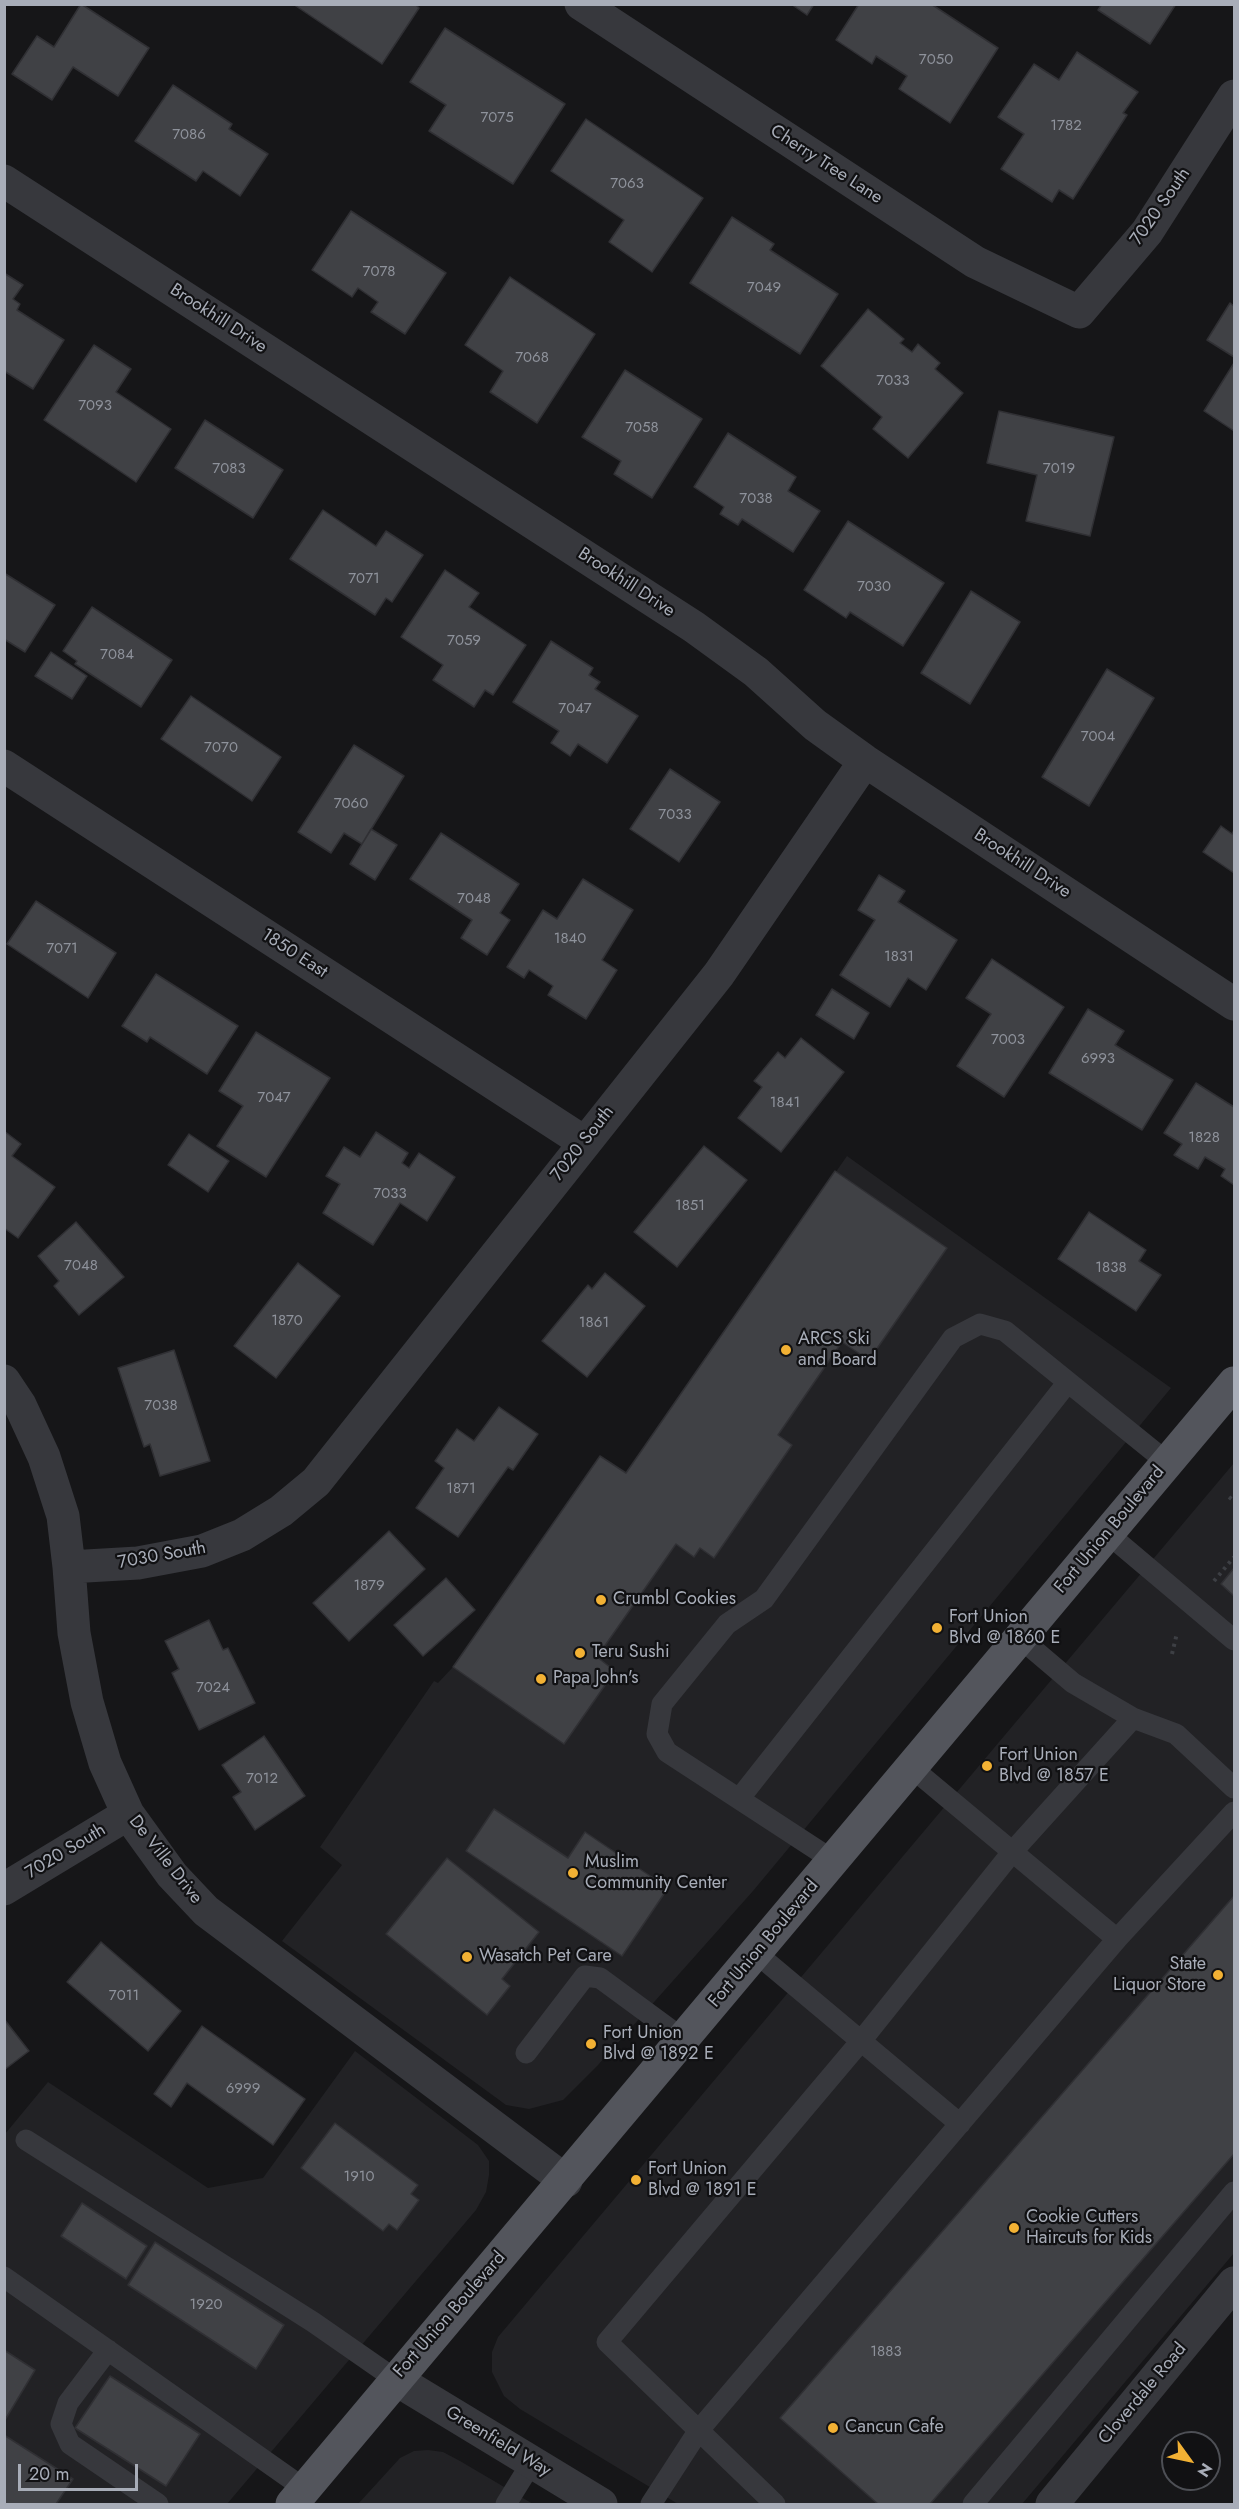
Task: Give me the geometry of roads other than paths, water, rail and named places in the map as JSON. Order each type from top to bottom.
[{"type":"main road","name":"Fort Union Boulevard","points":[[298,2497],[395,2379],[566,2181],[1107,1533],[1234,1385]]},
{"type":"street","name":"Cherry Tree Lane","points":[[581,4],[975,262],[1079,312]]},
{"type":"street","name":"7020 South","points":[[1079,312],[1147,232],[1234,96]]},
{"type":"street","name":"Brookhill Drive","points":[[4,181],[694,627],[756,672],[815,725],[866,761],[1234,1004]]},
{"type":"street","name":"7020 South","points":[[281,1511],[316,1482],[719,974],[866,761]]},
{"type":"street","name":"1850 East","points":[[4,766],[584,1142]]},
{"type":"street","name":"De Ville Drive","points":[[4,1381],[20,1406],[44,1457],[63,1516],[74,1633],[87,1702],[105,1762],[128,1814],[172,1875],[206,1911],[566,2181]]},
{"type":"street","name":"7030 South","points":[[69,1567],[138,1563],[202,1551],[242,1535],[281,1511]]},
{"type":"street","name":"7020 South","points":[[4,1889],[128,1814]]},
{"type":"street","name":"Cloverdale Road","points":[[1052,2505],[1234,2283]]},
{"type":"street","name":"Greenfield Way","points":[[395,2379],[601,2505]]},
{"type":"lane","points":[[834,1861],[667,1752],[657,1734],[662,1704],[727,1624],[764,1599],[953,1338],[980,1323],[1005,1331],[1168,1463]]},
{"type":"lane","points":[[739,1799],[1068,1382]]},
{"type":"lane","points":[[1107,1533],[1234,1640]]},
{"type":"lane","points":[[1020,1638],[1073,1683],[1133,1718],[1176,1734],[1234,1788]]},
{"type":"lane","points":[[775,2505],[607,2342],[861,2042],[1013,1851],[1133,1718]]},
{"type":"lane","points":[[912,1768],[1117,1939]]},
{"type":"lane","points":[[651,2505],[699,2430],[1117,1939],[1234,1812]]},
{"type":"lane","points":[[756,1953],[960,2124]]},
{"type":"lane","points":[[526,2053],[585,1976],[600,1978],[684,2039]]},
{"type":"lane","points":[[26,2140],[313,2322],[395,2379]]},
{"type":"lane","points":[[973,2505],[1234,2192]]},
{"type":"lane","points":[[4,2277],[108,2350],[298,2497]]},
{"type":"lane","points":[[108,2350],[68,2403],[61,2424],[70,2444],[158,2505]]},
{"type":"lane","points":[[506,2505],[531,2462]]},
{"type":"place","name":"ARCS Ski and Board","points":[[786,1350]]},
{"type":"place","name":"Crumbl Cookies","points":[[601,1600]]},
{"type":"place","name":"Fort Union Blvd @ 1860 E","points":[[937,1628]]},
{"type":"place","name":"Teru Sushi","points":[[580,1653]]},
{"type":"place","name":"Papa John's","points":[[541,1679]]},
{"type":"place","name":"Fort Union Blvd @ 1857 E","points":[[987,1766]]},
{"type":"place","name":"Muslim Community Center","points":[[573,1873]]},
{"type":"place","name":"Wasatch Pet Care","points":[[467,1957]]},
{"type":"place","name":"State Liquor Store","points":[[1218,1975]]},
{"type":"place","name":"Fort Union Blvd @ 1892 E","points":[[591,2044]]},
{"type":"place","name":"Fort Union Blvd @ 1891 E","points":[[636,2180]]},
{"type":"place","name":"Cookie Cutters Haircuts for Kids","points":[[1014,2228]]},
{"type":"place","name":"Cancun Cafe","points":[[833,2428]]}]
